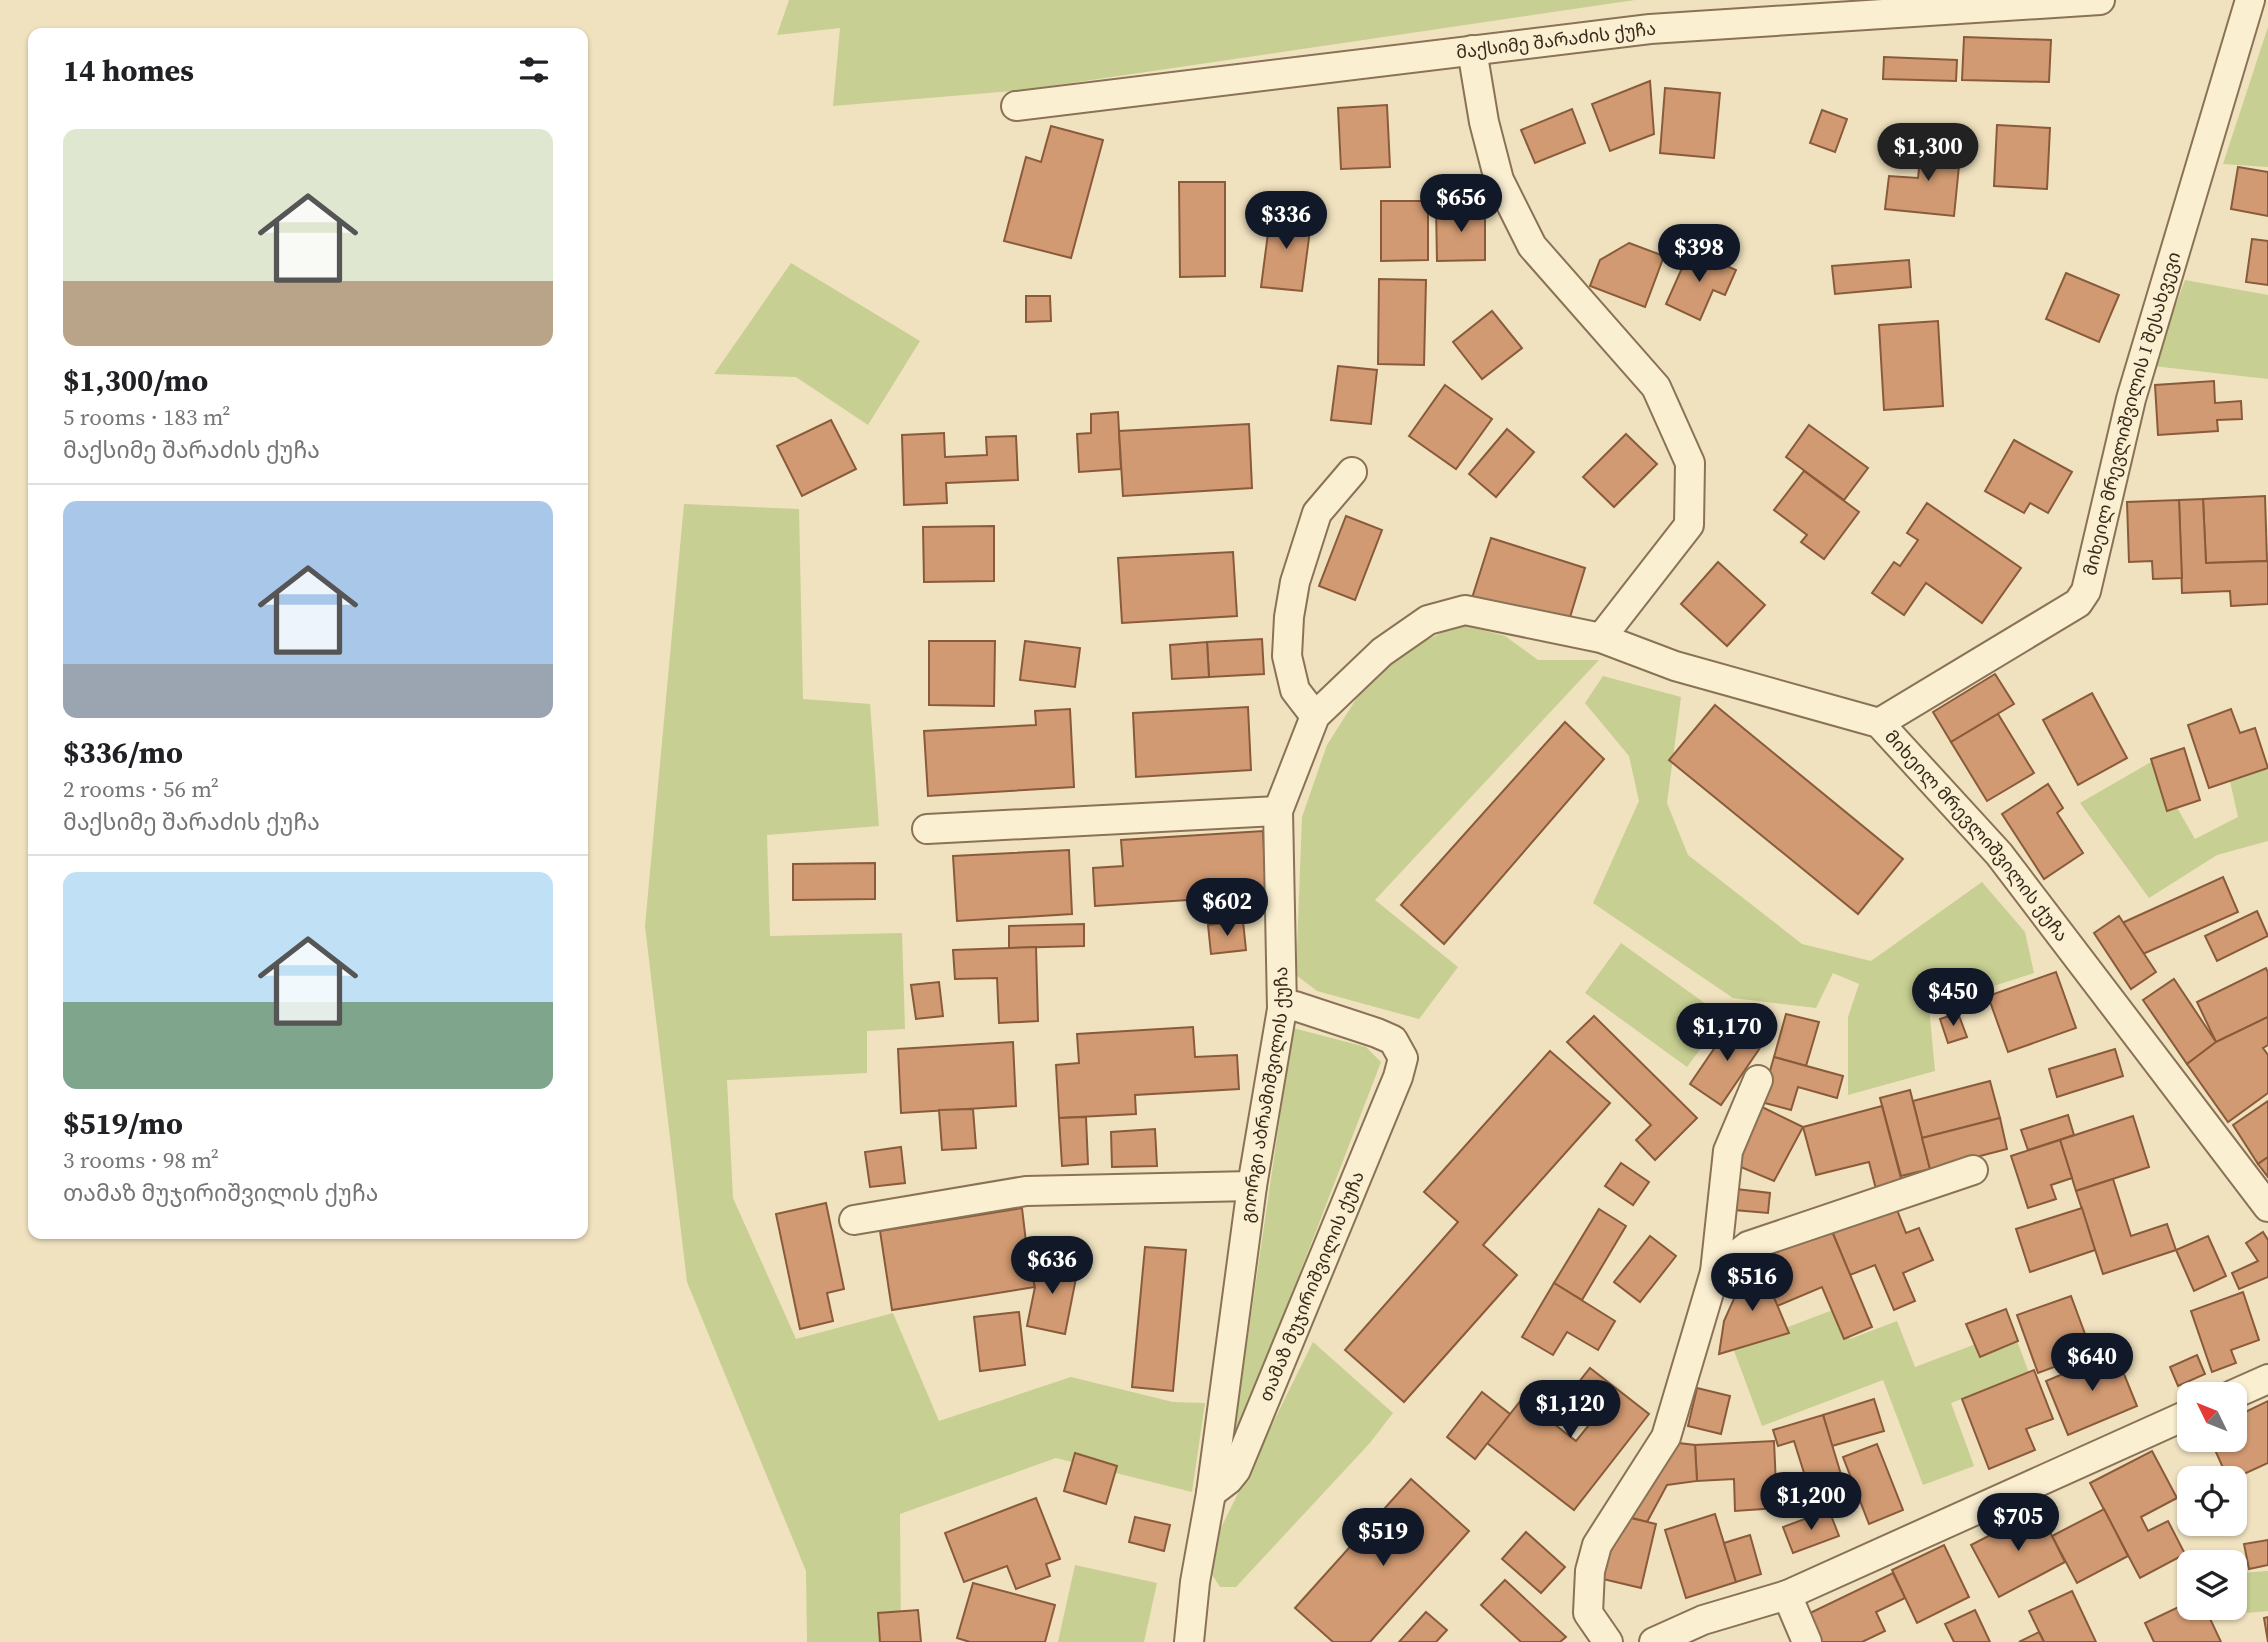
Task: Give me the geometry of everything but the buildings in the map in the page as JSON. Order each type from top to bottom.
[{"type":"street","name":"მაქსიმე შარაძის ქუჩა","points":[[1016,106],[1650,29],[2100,0]]},
{"type":"street","name":"მიხეილ მრევლიშვილის I შესახვევი","points":[[1879,723],[2078,603],[2086,591],[2131,399],[2250,0]]},
{"type":"street","points":[[1472,50],[1484,122],[1499,180],[1532,246],[1656,387],[1690,463],[1689,525],[1601,638]]},
{"type":"street","points":[[1315,716],[1295,690],[1287,656],[1289,617],[1295,582],[1317,513],[1352,472]]},
{"type":"street","name":"მიხეილ მრევლიშვილის ქუჩა","points":[[1315,716],[1382,652],[1428,620],[1465,610],[1601,638],[1675,666],[1879,723],[1999,853],[2268,1207]]},
{"type":"street","name":"გიორგი აბრამიშვილის ქუჩა","points":[[1211,1493],[1252,1186],[1282,1009],[1278,811],[1315,716]]},
{"type":"street","points":[[927,829],[1278,811]]},
{"type":"street","name":"თამაზ მუჯირიშვილის ქუჩა","points":[[1211,1493],[1236,1470],[1398,1077],[1403,1058],[1393,1040],[1377,1033],[1295,1006],[1282,1009]]},
{"type":"street","points":[[1608,1642],[1588,1613],[1590,1571],[1597,1545],[1666,1437],[1715,1272],[1728,1152],[1758,1080]]},
{"type":"street","points":[[1715,1272],[1748,1246],[1973,1170]]},
{"type":"street","points":[[854,1220],[1026,1191],[1252,1186]]},
{"type":"street","points":[[2247,1388],[2268,1379]]},
{"type":"street","points":[[1654,1642],[1703,1620],[1787,1595],[2177,1419]]},
{"type":"street","points":[[1189,1642],[1195,1582],[1211,1493]]},
{"type":"street","points":[[1787,1595],[1807,1642]]},
{"type":"green space","points":[[789,0],[1635,0],[1023,90],[833,106],[840,28],[777,35]]},
{"type":"green space","points":[[2268,27],[2268,167],[2223,164]]},
{"type":"green space","points":[[791,263],[920,341],[868,425],[796,377],[714,374]]},
{"type":"green space","points":[[2185,280],[2268,295],[2268,379],[2153,366]]},
{"type":"green space","points":[[684,504],[799,509],[803,699],[870,704],[879,826],[767,835],[770,936],[902,933],[905,1029],[867,1031],[867,1073],[727,1080],[733,1198],[796,1339],[893,1313],[939,1421],[1071,1377],[1173,1402],[1205,1403],[1192,1492],[1056,1458],[900,1514],[901,1642],[807,1642],[806,1571],[687,1282],[645,926]]},
{"type":"green space","points":[[1460,624],[1505,636],[1538,660],[1599,660],[1375,900],[1458,967],[1419,1019],[1317,991],[1296,975],[1302,817],[1327,745],[1358,696],[1400,653]]},
{"type":"green space","points":[[1603,676],[1681,697],[1667,803],[1688,855],[1802,944],[1871,961],[1982,882],[2025,932],[2034,973],[1929,1007],[1935,1071],[1848,1095],[1848,1017],[1859,984],[1833,973],[1816,1008],[1733,998],[1593,903],[1639,801],[1629,756],[1585,703]]},
{"type":"green space","points":[[2151,762],[2195,839],[2238,817],[2230,781],[2268,765],[2268,841],[2217,855],[2149,898],[2080,803]]},
{"type":"green space","points":[[1621,943],[1724,1017],[1687,1067],[1585,993]]},
{"type":"green space","points":[[1293,1028],[1366,1047],[1381,1062],[1231,1452]]},
{"type":"green space","points":[[1838,1308],[1850,1339],[1897,1321],[1915,1367],[2013,1330],[2029,1373],[1951,1403],[1974,1466],[1923,1485],[1883,1380],[1762,1426],[1733,1348]]},
{"type":"green space","points":[[1313,1342],[1393,1413],[1369,1444],[1236,1587],[1220,1587],[1211,1573],[1208,1554]]},
{"type":"green space","points":[[1075,1565],[1157,1583],[1144,1642],[1058,1642]]},
{"type":"green space","points":[[2268,1571],[2268,1611],[2247,1613],[2247,1572]]}]
